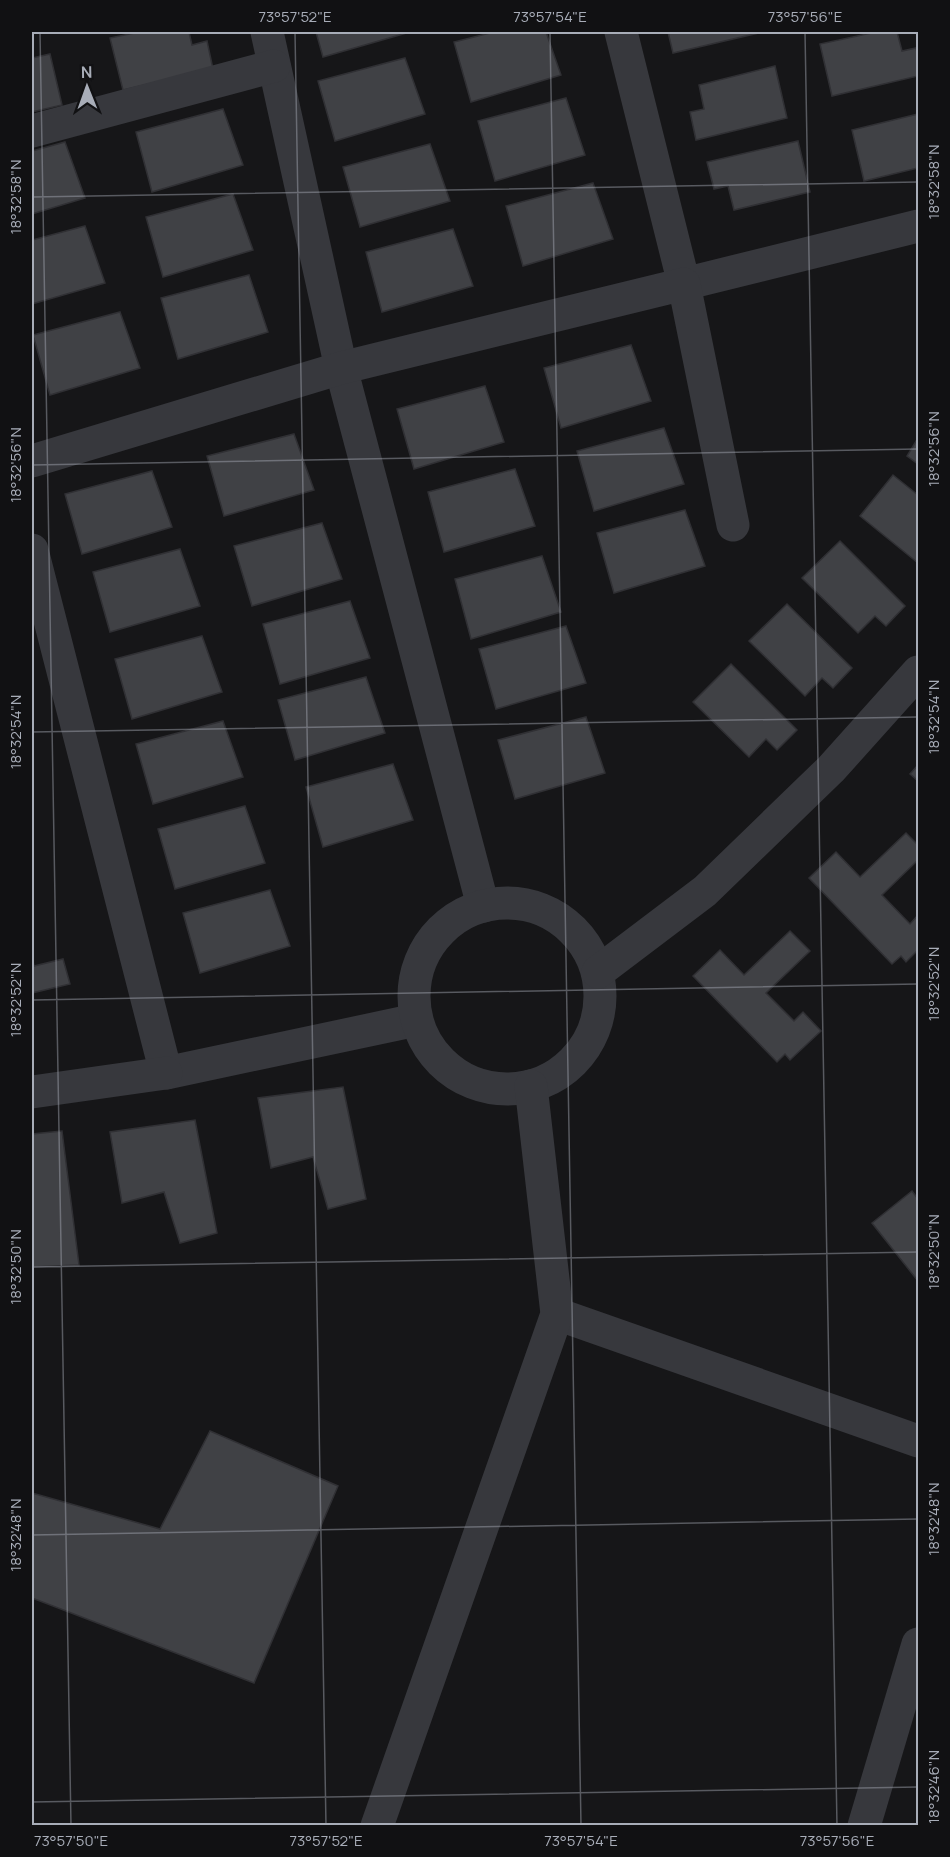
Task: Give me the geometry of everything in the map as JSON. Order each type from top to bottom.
[{"type":"lane","points":[[267,32],[341,368],[483,906]]},
{"type":"lane","points":[[621,32],[684,284],[733,525]]},
{"type":"lane","points":[[32,131],[274,66]]},
{"type":"lane","points":[[32,461],[341,368],[918,226]]},
{"type":"lane","points":[[32,550],[166,1073]]},
{"type":"lane","points":[[598,972],[705,891],[831,769],[918,672]]},
{"type":"lane","points":[[507,903],[531,906],[554,916],[574,930],[588,950],[598,972],[600,996],[597,1020],[588,1043],[573,1062],[554,1077],[531,1086],[507,1089],[482,1086],[460,1077],[440,1062],[425,1042],[416,1020],[413,996],[416,972],[426,949],[441,930],[460,915],[483,906],[507,903]]},
{"type":"lane","points":[[32,1092],[166,1073],[416,1020]]},
{"type":"lane","points":[[377,1826],[557,1314],[531,1086]]},
{"type":"lane","points":[[557,1314],[918,1441]]},
{"type":"lane","points":[[864,1826],[918,1644]]},
{"type":"building","points":[[139,32],[189,32],[192,45],[207,41],[213,69],[123,90],[110,38]]},
{"type":"building","points":[[316,32],[410,32],[323,57]]},
{"type":"building","points":[[494,32],[546,32],[561,75],[471,102],[454,42]]},
{"type":"building","points":[[668,32],[763,32],[673,53]]},
{"type":"building","points":[[876,32],[897,32],[902,51],[916,48],[918,76],[832,96],[820,44]]},
{"type":"building","points":[[50,54],[62,105],[32,112],[32,58]]},
{"type":"building","points":[[405,58],[425,114],[335,141],[318,81]]},
{"type":"building","points":[[775,66],[787,118],[696,140],[690,112],[704,109],[699,85]]},
{"type":"building","points":[[566,98],[585,155],[495,181],[478,121]]},
{"type":"building","points":[[223,109],[243,165],[152,192],[136,132]]},
{"type":"building","points":[[918,114],[918,168],[864,181],[852,130]]},
{"type":"building","points":[[798,141],[810,192],[734,210],[728,186],[714,189],[707,162]]},
{"type":"building","points":[[65,142],[85,198],[32,214],[32,151]]},
{"type":"building","points":[[430,144],[450,201],[360,227],[343,167]]},
{"type":"building","points":[[593,183],[613,239],[523,266],[506,206]]},
{"type":"building","points":[[233,194],[253,250],[163,277],[146,217]]},
{"type":"building","points":[[85,226],[105,283],[32,304],[32,240]]},
{"type":"building","points":[[453,229],[473,286],[382,312],[366,252]]},
{"type":"building","points":[[249,275],[268,332],[178,359],[161,298]]},
{"type":"building","points":[[120,312],[140,368],[50,395],[33,335]]},
{"type":"building","points":[[631,345],[651,401],[561,428],[544,368]]},
{"type":"building","points":[[485,386],[504,442],[414,469],[397,409]]},
{"type":"building","points":[[664,428],[684,484],[594,511],[577,451]]},
{"type":"building","points":[[294,434],[314,490],[224,516],[207,456]]},
{"type":"building","points":[[918,438],[918,464],[907,456]]},
{"type":"building","points":[[515,469],[535,526],[444,552],[428,492]]},
{"type":"building","points":[[152,471],[172,527],[82,554],[65,494]]},
{"type":"building","points":[[893,475],[918,495],[918,563],[860,516]]},
{"type":"building","points":[[685,510],[705,566],[614,593],[597,533]]},
{"type":"building","points":[[322,523],[342,579],[252,606],[234,546]]},
{"type":"building","points":[[840,541],[905,606],[886,626],[875,616],[858,633],[802,578]]},
{"type":"building","points":[[180,549],[200,606],[110,632],[93,572]]},
{"type":"building","points":[[542,556],[561,612],[471,639],[455,579]]},
{"type":"building","points":[[350,601],[370,658],[280,684],[263,624]]},
{"type":"building","points":[[787,604],[852,668],[833,688],[822,678],[805,696],[749,641]]},
{"type":"building","points":[[566,626],[586,683],[496,709],[479,649]]},
{"type":"building","points":[[202,636],[222,692],[132,719],[115,659]]},
{"type":"building","points":[[731,664],[797,730],[777,750],[766,739],[749,757],[693,702]]},
{"type":"building","points":[[366,677],[385,733],[295,760],[278,700]]},
{"type":"building","points":[[586,717],[605,773],[515,799],[498,740]]},
{"type":"building","points":[[223,721],[243,777],[153,804],[136,744]]},
{"type":"building","points":[[393,764],[413,820],[323,847],[306,787]]},
{"type":"building","points":[[918,765],[918,781],[910,774]]},
{"type":"building","points":[[245,806],[265,863],[175,889],[158,829]]},
{"type":"building","points":[[906,833],[918,845],[918,860],[882,895],[910,924],[918,915],[918,950],[906,962],[901,956],[892,964],[809,878],[836,852],[860,877]]},
{"type":"building","points":[[270,890],[290,946],[200,973],[183,913]]},
{"type":"building","points":[[790,931],[810,951],[766,993],[794,1021],[803,1012],[821,1031],[790,1060],[785,1054],[777,1062],[693,976],[720,950],[744,975]]},
{"type":"building","points":[[32,957],[34,966],[63,959],[70,984],[32,993]]},
{"type":"building","points":[[343,1087],[366,1199],[328,1209],[313,1157],[271,1168],[258,1098]]},
{"type":"building","points":[[195,1120],[217,1233],[180,1243],[164,1192],[122,1203],[110,1132]]},
{"type":"building","points":[[62,1131],[79,1265],[32,1267],[32,1134]]},
{"type":"building","points":[[912,1191],[918,1199],[918,1281],[872,1223]]},
{"type":"building","points":[[210,1431],[338,1486],[254,1683],[32,1598],[32,1493],[160,1529]]}]
